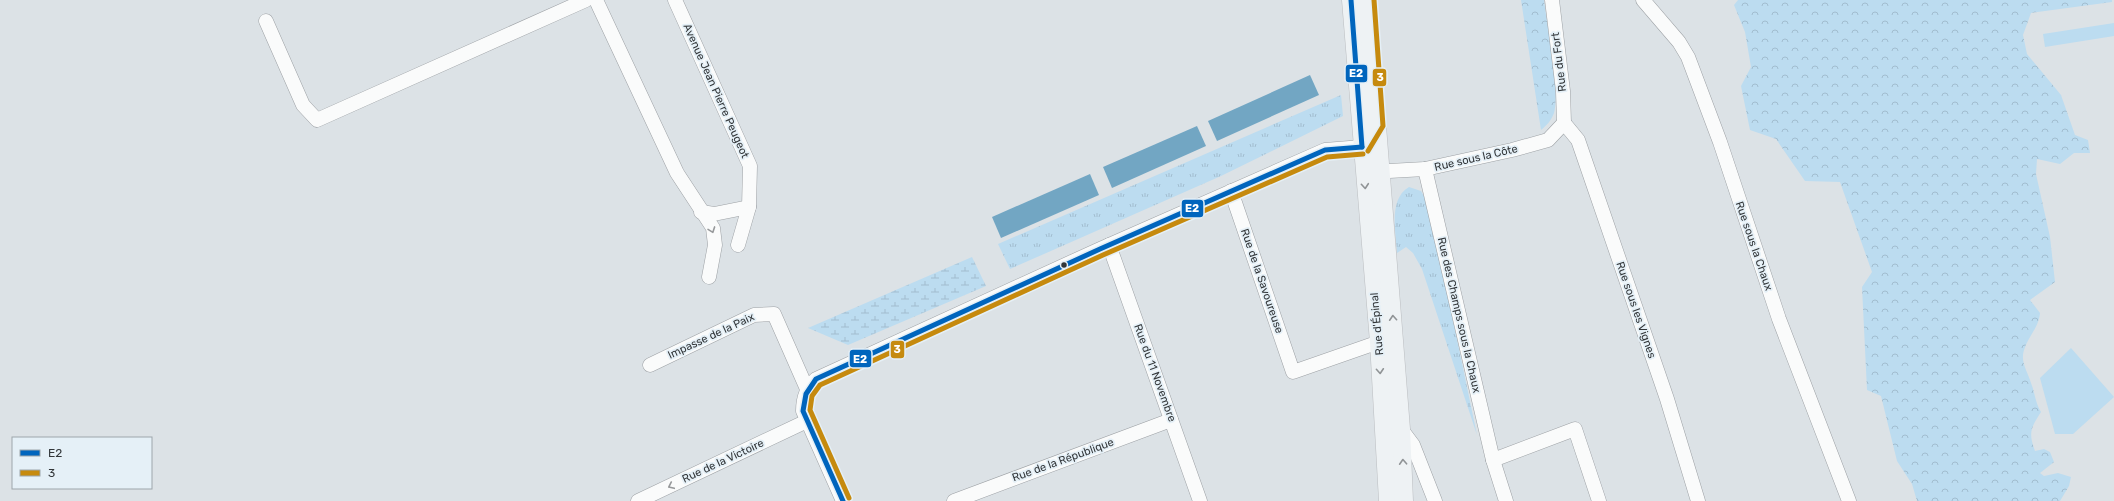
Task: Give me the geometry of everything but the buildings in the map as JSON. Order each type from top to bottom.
[{"type":"main road","name":"Rue d'Épinal","points":[[1351,0],[1379,342],[1388,501]]},
{"type":"main road","name":"Rue d'Épinal","points":[[1367,0],[1401,429],[1404,501]]},
{"type":"street","points":[[266,21],[303,105],[317,120],[586,0]]},
{"type":"street","points":[[596,0],[677,173],[701,212],[713,228],[715,246],[709,278]]},
{"type":"street","name":"Avenue Jean Pierre Peugeot","points":[[675,0],[750,166],[749,207],[738,245]]},
{"type":"street","name":"Rue du Fort","points":[[1552,0],[1563,90],[1564,123]]},
{"type":"street","name":"Rue sous la Chaux","points":[[1644,0],[1679,42],[1688,57],[1720,142],[1779,320],[1849,501]]},
{"type":"street","name":"Rue sous la Côte","points":[[1380,170],[1425,169],[1512,150],[1548,140],[1564,123]]},
{"type":"street","name":"Rue sous les Vignes","points":[[1564,123],[1578,140],[1667,399],[1698,501]]},
{"type":"street","points":[[1362,147],[1376,126]]},
{"type":"street","points":[[1362,147],[1380,170]]},
{"type":"street","points":[[843,501],[803,411],[803,404],[807,389],[816,379],[839,367],[1109,245],[1325,150],[1362,147]]},
{"type":"street","name":"Rue des Champs sous la Chaux","points":[[1425,169],[1493,460],[1506,501]]},
{"type":"street","name":"Rue de la Savoureuse","points":[[1230,191],[1293,372],[1379,342]]},
{"type":"street","points":[[701,212],[714,214],[749,207]]},
{"type":"street","name":"Rue du 11 Novembre","points":[[1109,245],[1200,501]]},
{"type":"street","name":"Impasse de la Paix","points":[[650,365],[754,315],[774,314],[807,389]]},
{"type":"street","name":"Rue de la République","points":[[954,501],[1172,420]]},
{"type":"street","name":"Rue de la Victoire","points":[[638,501],[807,421]]},
{"type":"street","points":[[1401,429],[1413,445],[1435,501]]},
{"type":"street","points":[[1493,460],[1575,429],[1599,501]]},
{"type":"green space","points":[[1521,0],[1544,0],[1554,74],[1555,103],[1552,118],[1541,130]]},
{"type":"green space","points":[[1738,0],[2112,0],[2112,2],[2031,13],[2023,35],[2027,54],[2061,95],[2075,135],[2088,140],[2090,153],[2074,153],[2060,164],[2037,159],[2036,174],[2050,237],[2055,282],[2030,300],[2040,313],[2038,323],[2024,350],[2023,359],[2041,412],[2032,430],[2031,435],[2033,445],[2035,451],[2044,449],[2050,452],[2054,462],[2040,473],[2044,476],[2058,473],[2071,477],[2069,486],[2060,501],[1917,501],[1912,484],[1897,461],[1881,396],[1867,390],[1862,287],[1872,272],[1840,182],[1805,181],[1776,139],[1750,130],[1741,86],[1751,67],[1745,32],[1734,5]]},
{"type":"green space","points":[[2114,23],[2114,36],[2045,47],[2043,34]]},
{"type":"green space","points":[[1341,95],[1343,116],[1221,176],[1010,269],[998,244]]},
{"type":"green space","points":[[1409,187],[1421,191],[1429,205],[1477,435],[1422,269],[1413,253],[1406,247],[1397,253],[1395,226],[1396,208],[1402,192]]},
{"type":"green space","points":[[972,257],[986,286],[848,345],[808,328]]},
{"type":"green space","points":[[2071,348],[2114,397],[2073,434],[2055,434],[2040,378]]},
{"type":"shaded area","points":[[1310,75],[1319,95],[1217,141],[1208,121]]},
{"type":"shaded area","points":[[1197,126],[1206,146],[1112,188],[1103,167]]},
{"type":"shaded area","points":[[1090,174],[1099,195],[1001,238],[992,217]]},
{"type":"transit line","name":"E2","points":[[1351,0],[1362,147]]},
{"type":"transit line","name":"3","points":[[1368,151],[1383,126],[1374,0]]},
{"type":"transit line","name":"E2","points":[[843,501],[803,411],[806,394],[816,379],[1100,249],[1325,150],[1362,147]]},
{"type":"transit line","name":"3","points":[[849,498],[810,410],[812,396],[820,385],[1103,255],[1327,157],[1363,154]]}]
